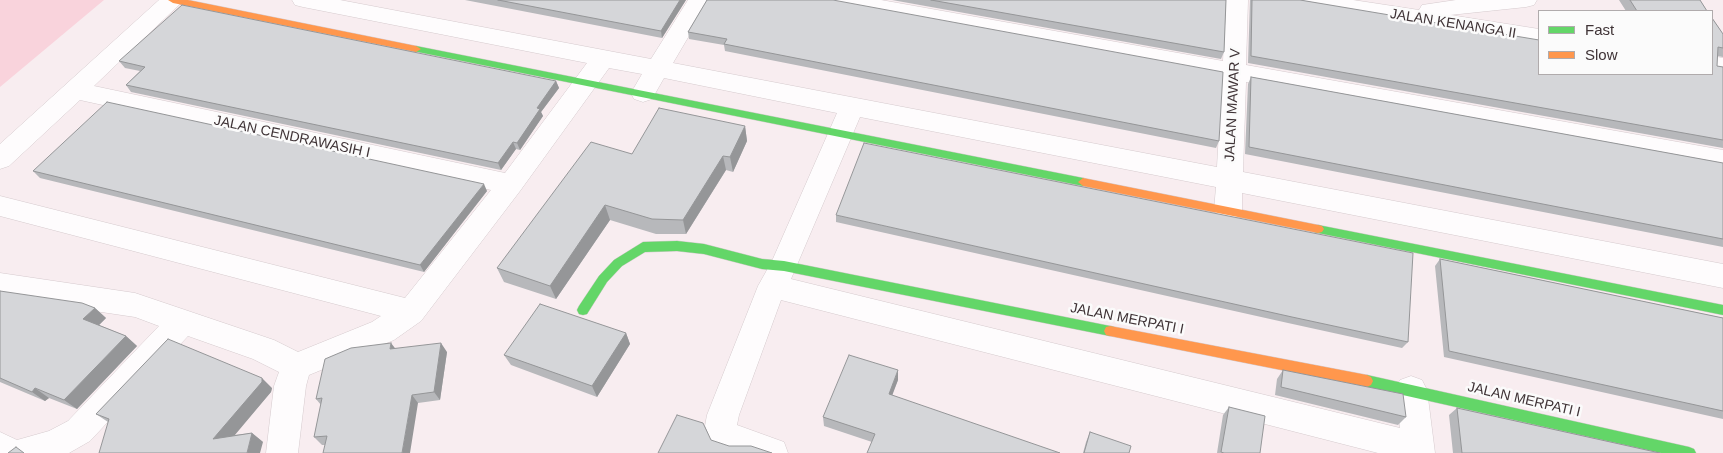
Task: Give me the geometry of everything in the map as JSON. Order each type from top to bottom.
[{"type":"street","points":[[0,158],[173,0],[842,132],[1723,310]]},
{"type":"street","points":[[303,0],[1723,276]]},
{"type":"street","points":[[643,93],[699,0]]},
{"type":"street","points":[[840,0],[1723,160]]},
{"type":"street","name":"JALAN MAWAR V","points":[[1228,210],[1238,0]]},
{"type":"street","name":"JALAN KENANGA II","points":[[1308,0],[1405,8],[1538,37]]},
{"type":"street","points":[[1405,8],[1526,0]]},
{"type":"street","points":[[282,453],[290,386],[297,366],[383,331],[411,312],[511,184],[604,57]]},
{"type":"street","name":"JALAN CENDRAWASIH I","points":[[73,90],[511,184]]},
{"type":"street","points":[[772,453],[725,436],[721,426],[723,415],[778,276],[852,106]]},
{"type":"street","points":[[0,206],[411,312]]},
{"type":"street","name":"JALAN MERPATI I","points":[[583,310],[603,279],[618,263],[643,247],[677,246],[704,249],[762,264],[778,276],[1411,390],[1689,453]]},
{"type":"street","points":[[778,276],[1419,450],[1411,390]]},
{"type":"street","points":[[0,285],[135,305],[263,348],[297,366]]},
{"type":"street","points":[[22,453],[56,444],[79,432],[182,322]]},
{"type":"street","points":[[0,447],[9,453]]},
{"type":"shaded area","points":[[0,0],[104,0],[0,87]]},
{"type":"building","points":[[498,0],[680,0],[661,31]]},
{"type":"building","points":[[707,0],[833,0],[1223,72],[1219,141],[724,44],[727,39],[688,32]]},
{"type":"building","points":[[931,0],[1226,0],[1224,52]]},
{"type":"building","points":[[1252,0],[1300,0],[1538,40],[1538,75],[1713,75],[1713,19],[1723,34],[1723,48],[1718,47],[1717,66],[1723,67],[1723,140],[1251,56]]},
{"type":"building","points":[[1630,0],[1700,0],[1706,10],[1636,10]]},
{"type":"building","points":[[182,5],[556,81],[537,108],[540,109],[517,143],[513,142],[498,163],[126,85],[145,67],[119,61]]},
{"type":"building","points":[[1251,77],[1723,163],[1723,239],[1249,147]]},
{"type":"building","points":[[107,102],[484,184],[420,265],[33,171]]},
{"type":"building","points":[[659,108],[745,126],[730,157],[723,156],[683,220],[652,219],[605,205],[550,286],[497,268],[591,142],[632,154]]},
{"type":"building","points":[[864,143],[1413,253],[1408,342],[836,215]]},
{"type":"building","points":[[1440,259],[1723,318],[1723,411],[1449,351]]},
{"type":"building","points":[[0,291],[82,303],[95,308],[83,319],[126,336],[64,400],[35,388],[32,392],[0,378]]},
{"type":"building","points":[[540,304],[626,333],[592,386],[504,355]]},
{"type":"building","points":[[168,339],[262,378],[262,382],[213,439],[252,433],[247,453],[99,453],[109,419],[96,414]]},
{"type":"building","points":[[391,343],[390,349],[441,343],[434,392],[412,395],[402,453],[323,453],[327,436],[314,437],[322,398],[316,399],[325,359],[351,348]]},
{"type":"building","points":[[849,355],[898,370],[889,394],[1060,453],[867,453],[875,434],[823,417]]},
{"type":"building","points":[[1283,370],[1403,394],[1406,417],[1281,387]]},
{"type":"building","points":[[1229,407],[1265,416],[1260,453],[1221,452]]},
{"type":"building","points":[[1457,408],[1660,453],[1462,453]]},
{"type":"building","points":[[677,415],[703,423],[711,440],[729,446],[751,446],[772,453],[658,453]]},
{"type":"building","points":[[1090,432],[1131,446],[1129,453],[1084,453]]},
{"type":"building","points":[[16,447],[24,453],[8,453]]},
{"type":"traffic: fast","points":[[416,49],[1083,182]]},
{"type":"traffic: fast","points":[[1318,229],[1723,310]]},
{"type":"traffic: fast","points":[[583,310],[603,279],[618,263],[643,247],[677,246],[704,249],[762,264],[784,266],[1110,331]]},
{"type":"traffic: fast","points":[[1367,381],[1689,453]]},
{"type":"traffic: slow","points":[[173,0],[416,49]]},
{"type":"traffic: slow","points":[[1083,182],[1318,229]]},
{"type":"traffic: slow","points":[[1110,331],[1367,381]]}]
